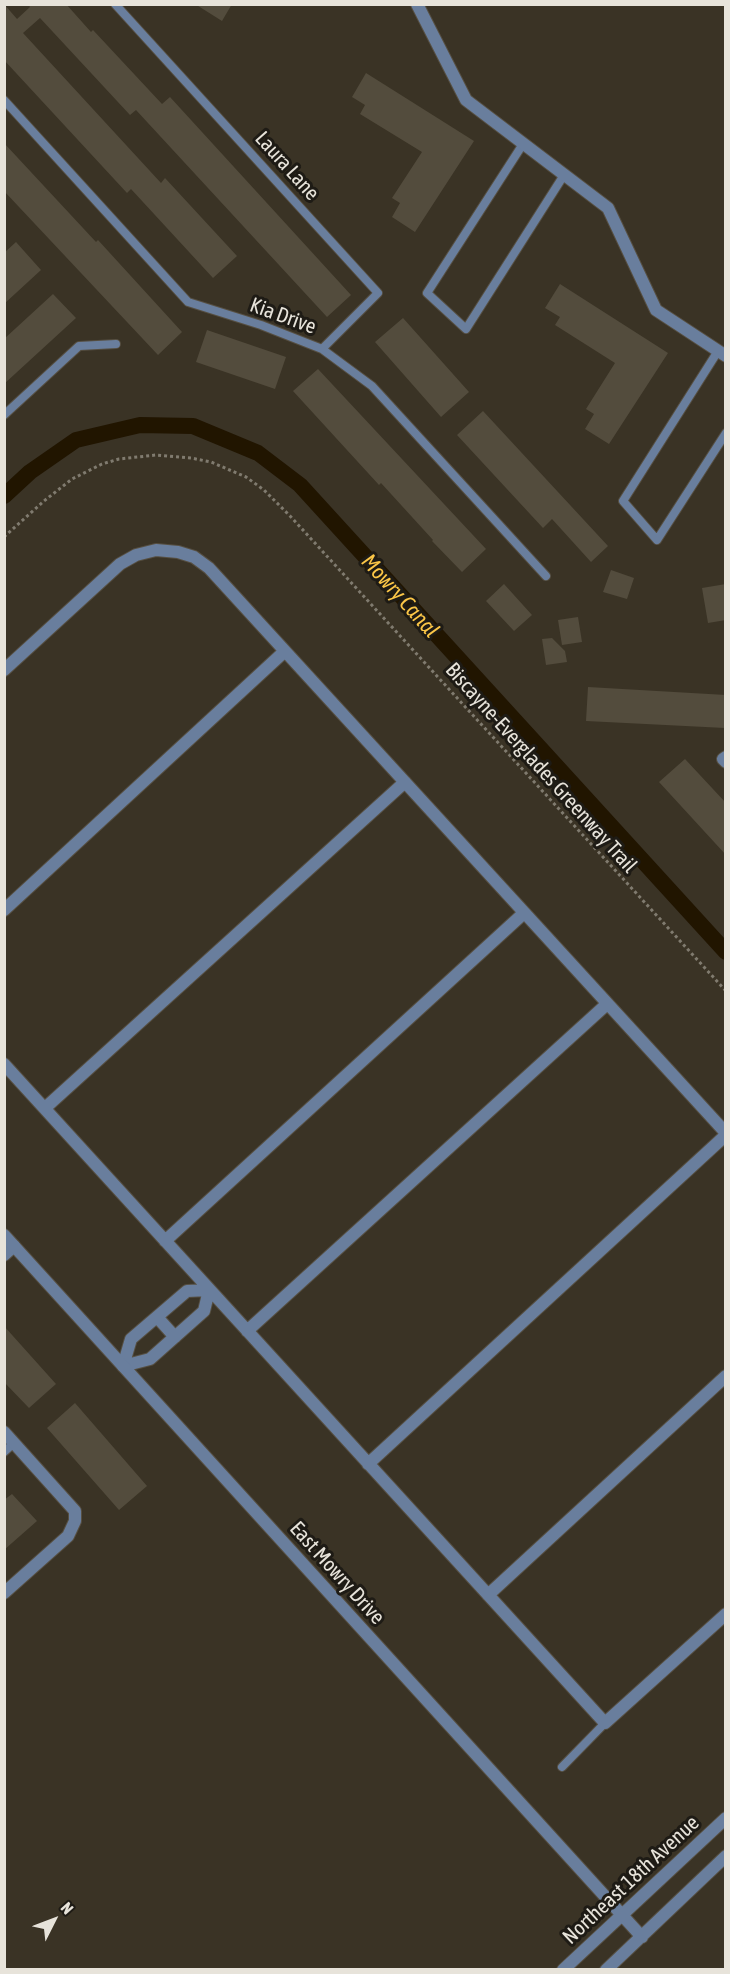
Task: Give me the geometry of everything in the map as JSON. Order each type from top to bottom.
[{"type":"street","points":[[417,4],[465,100],[608,208],[656,310],[722,353]]},
{"type":"street","points":[[4,670],[120,564],[136,555],[156,550],[177,552],[194,557],[209,568],[726,1134],[368,1464]]},
{"type":"street","points":[[4,910],[285,651]]},
{"type":"street","points":[[726,757],[723,759],[726,762]]},
{"type":"street","points":[[45,1108],[405,782]]},
{"type":"street","points":[[165,1241],[524,913]]},
{"type":"street","points":[[247,1331],[607,1004]]},
{"type":"street","points":[[4,1064],[604,1723],[726,1614]]},
{"type":"street","name":"East Mowry Drive","points":[[4,1235],[642,1937]]},
{"type":"street","points":[[4,1255],[14,1246]]},
{"type":"street","points":[[123,1366],[131,1339],[187,1291],[209,1290]]},
{"type":"street","points":[[123,1366],[150,1359],[175,1337],[204,1311],[209,1290]]},
{"type":"street","points":[[157,1317],[175,1337]]},
{"type":"street","points":[[488,1595],[726,1376]]},
{"type":"street","points":[[4,1432],[75,1511],[75,1521],[68,1536],[4,1593]]},
{"type":"street","name":"Northeast 18th Avenue","points":[[563,1970],[726,1818]]},
{"type":"street","points":[[606,1970],[726,1856]]},
{"type":"lane","name":"Laura Lane","points":[[115,4],[378,292],[322,350]]},
{"type":"lane","name":"Kia Drive","points":[[4,100],[188,302],[261,325],[322,350],[372,386],[546,576]]},
{"type":"lane","points":[[523,144],[427,293],[466,330],[564,175]]},
{"type":"lane","points":[[4,415],[79,346],[116,344]]},
{"type":"lane","points":[[722,353],[622,501],[657,540],[726,433]]},
{"type":"lane","points":[[4,1452],[14,1443]]},
{"type":"lane","points":[[562,1767],[604,1723]]},
{"type":"path","name":"Biscayne-Everglades Greenway Trail","points":[[4,537],[72,479],[102,464],[119,459],[156,455],[191,458],[219,465],[246,477],[264,490],[291,517],[726,992]]},
{"type":"building","points":[[4,4],[17,19],[30,7],[28,4],[66,4],[162,104],[170,97],[351,295],[327,317],[136,110],[130,115],[40,18],[23,33],[161,183],[165,178],[237,256],[213,278],[131,189],[127,193],[4,60]]},
{"type":"building","points":[[195,4],[232,4],[222,21]]},
{"type":"building","points":[[366,73],[474,141],[415,232],[392,217],[400,203],[392,198],[422,152],[360,114],[365,105],[352,97]]},
{"type":"building","points":[[4,143],[96,242],[98,240],[182,332],[158,355],[4,191]]},
{"type":"building","points":[[16,242],[41,270],[4,304],[4,253]]},
{"type":"building","points":[[560,284],[668,353],[609,444],[585,429],[594,414],[586,409],[615,363],[555,325],[560,317],[545,308]]},
{"type":"building","points":[[53,294],[76,318],[4,384],[4,339]]},
{"type":"building","points":[[403,318],[469,392],[441,417],[375,342]]},
{"type":"building","points":[[207,330],[286,357],[275,389],[196,362]]},
{"type":"building","points":[[318,369],[486,549],[462,572],[293,391]]},
{"type":"building","points":[[483,411],[608,546],[591,562],[552,519],[543,528],[457,435]]},
{"type":"building","points":[[611,570],[634,578],[627,599],[603,592]]},
{"type":"building","points":[[504,584],[532,615],[514,631],[486,601]]},
{"type":"building","points":[[726,584],[726,620],[708,623],[702,588]]},
{"type":"building","points":[[578,617],[582,642],[562,645],[558,620]]},
{"type":"building","points":[[552,638],[565,651],[567,662],[546,665],[542,639]]},
{"type":"building","points":[[588,687],[726,695],[725,728],[586,721]]},
{"type":"building","points":[[685,759],[726,803],[726,855],[659,782]]},
{"type":"building","points":[[4,1326],[56,1384],[29,1408],[4,1382]]},
{"type":"building","points":[[75,1403],[147,1486],[119,1510],[47,1428]]},
{"type":"building","points":[[12,1494],[37,1521],[4,1550],[4,1500]]},
{"type":"waterway","name":"Mowry Canal","points":[[4,496],[30,472],[76,440],[140,425],[193,426],[258,453],[300,485],[726,952]]}]
